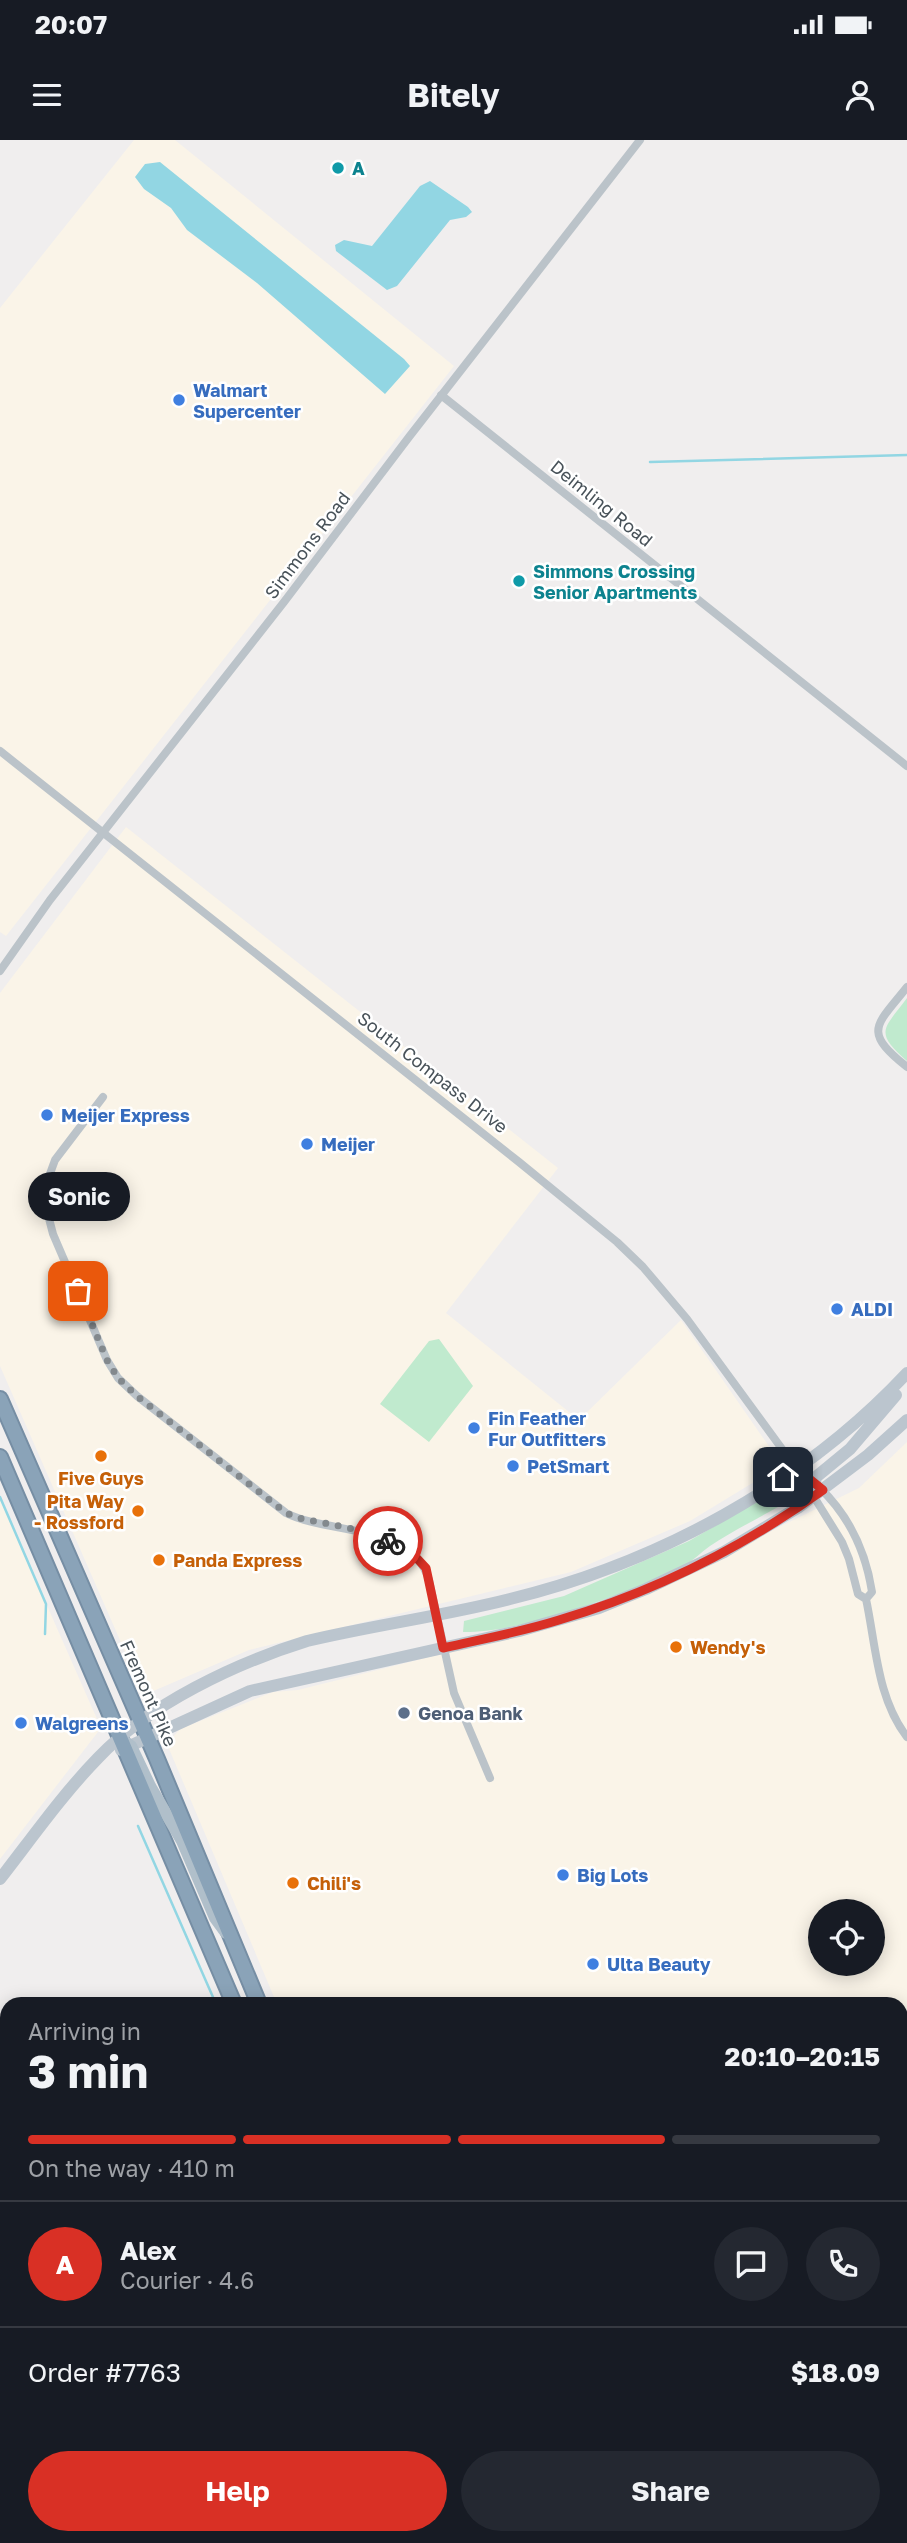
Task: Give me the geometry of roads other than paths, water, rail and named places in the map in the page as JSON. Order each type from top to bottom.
[{"type":"highway","name":"Fremont Pike","points":[[0,1399],[148,1737],[256,1997]]},
{"type":"highway","points":[[0,1457],[231,1997]]},
{"type":"main road","points":[[125,1744],[182,1840],[215,1917],[234,1945]]},
{"type":"street","name":"Simmons Road","points":[[0,971],[50,900],[640,140]]},
{"type":"street","name":"Deimling Road","points":[[441,395],[907,766]]},
{"type":"street","name":"South Compass Drive","points":[[0,751],[386,1055],[617,1242],[666,1293],[796,1468],[844,1518],[862,1550],[868,1568],[872,1592],[866,1600]]},
{"type":"street","points":[[907,987],[881,1019],[878,1030],[882,1046],[907,1067]]},
{"type":"street","points":[[103,1097],[55,1160],[47,1182],[46,1207],[53,1234],[112,1370],[137,1396],[286,1513],[349,1528],[387,1541],[411,1552],[426,1568],[454,1693],[490,1778]]},
{"type":"street","points":[[125,1744],[141,1723],[208,1681],[275,1651],[332,1635],[438,1615],[545,1590],[627,1562],[693,1531],[761,1492],[796,1468],[846,1430],[907,1373]]},
{"type":"street","points":[[817,1490],[816,1476],[850,1449],[907,1381]]},
{"type":"street","points":[[0,1879],[99,1756],[250,1691],[557,1621],[646,1590],[724,1552],[868,1455],[907,1420]]},
{"type":"street","name":"South Compass Drive","points":[[796,1468],[817,1490],[849,1559],[858,1594],[866,1600],[886,1697],[907,1737]]},
{"type":"water","points":[[160,162],[404,359],[410,366],[385,394],[257,283],[187,230],[171,208],[144,189],[135,177],[145,164]]},
{"type":"water","points":[[430,181],[472,212],[466,217],[450,220],[397,286],[387,290],[336,251],[335,245],[344,240],[372,246],[420,186]]},
{"type":"waterway","points":[[650,462],[907,455]]},
{"type":"waterway","points":[[0,1497],[46,1604],[45,1634]]},
{"type":"waterway","points":[[138,1826],[213,1997]]},
{"type":"place","name":"A","points":[[338,168]]},
{"type":"place","name":"Walmart Supercenter","points":[[179,400]]},
{"type":"place","name":"Simmons Crossing Senior Apartments","points":[[519,581]]},
{"type":"place","name":"Meijer Express","points":[[47,1115]]},
{"type":"place","name":"Meijer","points":[[307,1144]]},
{"type":"place","name":"Sonic","points":[[78,1291]]},
{"type":"place","name":"ALDI","points":[[837,1309]]},
{"type":"place","name":"Fin Feather Fur Outfitters","points":[[474,1428]]},
{"type":"place","name":"Five Guys","points":[[101,1456]]},
{"type":"place","name":"PetSmart","points":[[513,1466]]},
{"type":"place","name":"Pita Way - Rossford","points":[[138,1511]]},
{"type":"place","name":"Panda Express","points":[[159,1560]]},
{"type":"place","name":"Wendy's","points":[[676,1647]]},
{"type":"place","name":"Genoa Bank","points":[[404,1713]]},
{"type":"place","name":"Walgreens","points":[[21,1723]]},
{"type":"place","name":"Big Lots","points":[[563,1875]]},
{"type":"place","name":"Chili's","points":[[293,1883]]},
{"type":"place","name":"Ulta Beauty","points":[[593,1964]]}]
